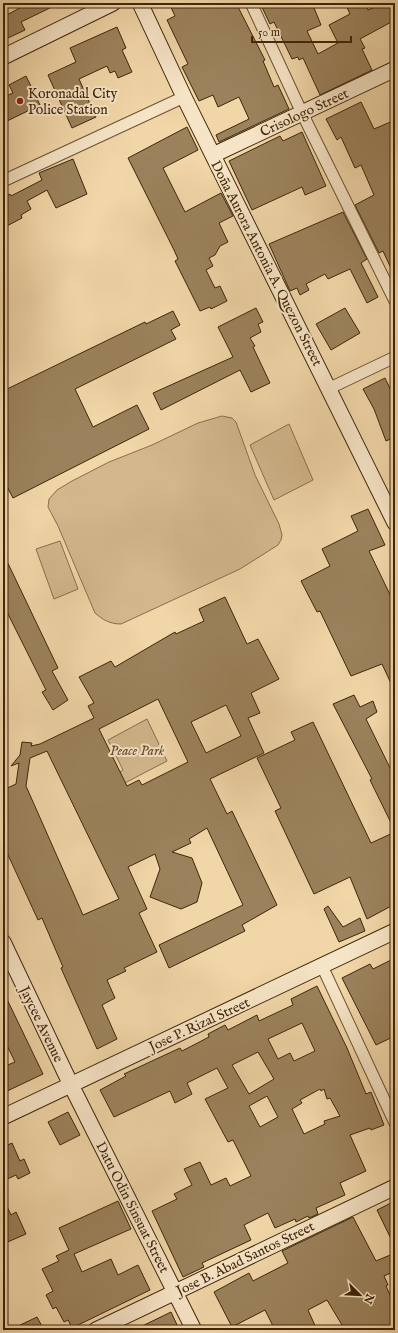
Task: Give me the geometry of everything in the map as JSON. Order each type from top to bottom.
[{"type":"street","points":[[3,57],[113,3]]},
{"type":"street","name":"Doña Aurora Antonia A. Quezon Street","points":[[140,3],[184,97],[330,388],[395,523]]},
{"type":"street","points":[[251,3],[302,113],[395,301]]},
{"type":"street","name":"Crisologo Street","points":[[213,156],[395,68]]},
{"type":"street","points":[[3,181],[184,97]]},
{"type":"street","points":[[330,388],[395,357]]},
{"type":"street","name":"Jose P. Rizal Street","points":[[3,1117],[395,931]]},
{"type":"street","name":"Jaycee Avenue","points":[[3,942],[71,1085]]},
{"type":"street","points":[[322,966],[395,1123]]},
{"type":"street","name":"Datu Odin Sinsuat Street","points":[[71,1085],[194,1330]]},
{"type":"street","name":"Jose B. Abad Santos Street","points":[[96,1330],[395,1187]]},
{"type":"green space","points":[[222,416],[232,418],[236,422],[255,475],[279,524],[282,535],[281,540],[278,545],[240,569],[121,624],[104,620],[95,613],[58,526],[48,507],[49,499],[57,490],[109,462],[152,445],[198,423]]},
{"type":"green space","points":[[289,424],[313,480],[274,500],[250,445]]},
{"type":"green space","points":[[60,541],[78,589],[54,599],[36,549]]},
{"type":"green space","name":"Peace Park","points":[[147,719],[167,761],[121,785],[115,775],[123,770],[108,740]]},
{"type":"building","points":[[29,3],[60,3],[21,22],[25,30],[8,38],[3,27],[3,17]]},
{"type":"building","points":[[169,3],[236,3],[265,60],[263,61],[274,87],[278,85],[289,109],[219,142],[216,135],[249,119],[239,97],[218,107],[213,95],[199,101],[182,67],[188,64],[167,20],[175,16]]},
{"type":"building","points":[[260,3],[312,3],[321,25],[307,31],[318,54],[338,43],[329,25],[350,14],[345,3],[365,3],[368,10],[385,3],[395,3],[395,20],[360,39],[365,48],[362,49],[372,70],[320,95],[303,58],[299,60],[298,57],[292,59],[274,22],[270,24]]},
{"type":"building","points":[[117,27],[126,48],[122,50],[132,72],[118,78],[115,71],[110,73],[107,66],[79,79],[96,117],[72,128],[48,75],[76,62],[70,48]]},
{"type":"building","name":"Koronadal City Police Station","points":[[26,76],[40,105],[3,123],[3,97],[13,93],[9,85]]},
{"type":"building","points":[[361,102],[374,129],[395,120],[395,277],[383,251],[379,253],[355,205],[374,195],[361,165],[355,168],[341,137],[337,140],[326,119]]},
{"type":"building","points":[[187,127],[198,150],[163,168],[185,212],[221,193],[233,216],[219,223],[228,242],[220,246],[215,255],[209,258],[213,266],[206,270],[215,288],[220,286],[227,301],[211,309],[210,307],[200,311],[175,261],[178,259],[174,250],[128,158]]},
{"type":"building","points":[[302,132],[326,186],[305,195],[302,187],[252,210],[229,161],[280,136],[283,141]]},
{"type":"building","points":[[73,159],[87,194],[56,208],[47,190],[27,201],[31,209],[21,215],[22,218],[3,228],[3,198],[10,194],[11,196],[42,180],[39,173]]},
{"type":"building","points":[[343,212],[367,259],[361,263],[378,297],[367,303],[350,269],[328,279],[325,274],[306,284],[309,290],[300,295],[297,288],[290,291],[269,244]]},
{"type":"building","points":[[256,308],[263,322],[258,324],[261,332],[250,338],[255,346],[253,347],[270,383],[251,392],[240,370],[161,410],[153,393],[233,357],[218,327]]},
{"type":"building","points":[[345,308],[360,333],[331,350],[316,324]]},
{"type":"building","points":[[173,311],[180,325],[171,330],[176,339],[75,389],[93,427],[137,405],[149,429],[13,498],[3,479],[3,391],[145,322],[146,324]]},
{"type":"building","points":[[385,378],[395,399],[395,437],[386,441],[374,409],[363,389]]},
{"type":"building","points":[[368,509],[385,545],[369,551],[395,605],[395,692],[382,664],[351,676],[320,611],[317,612],[301,581],[330,566],[322,549],[358,531],[351,516]]},
{"type":"building","points":[[3,553],[58,668],[52,671],[68,700],[53,710],[42,692],[46,690],[3,604]]},
{"type":"building","points":[[225,597],[247,644],[258,639],[279,679],[251,693],[260,713],[248,718],[264,753],[210,779],[227,814],[232,811],[277,905],[242,925],[245,931],[169,968],[159,945],[243,905],[207,828],[189,839],[191,843],[172,852],[192,858],[202,883],[197,902],[181,909],[150,897],[160,869],[155,854],[128,867],[147,909],[139,913],[157,952],[124,968],[126,971],[107,980],[115,998],[102,1005],[117,1039],[97,1049],[61,968],[63,967],[42,918],[38,920],[3,844],[3,790],[16,784],[19,763],[11,766],[20,755],[22,742],[32,743],[31,746],[40,744],[94,718],[88,706],[94,703],[79,677],[111,661],[115,667],[175,632],[176,634],[204,621],[199,609]],"holes":[[[158,699],[188,762],[142,785],[139,780],[127,786],[99,729]],[[226,705],[241,736],[206,753],[191,722]],[[47,751],[119,899],[83,915],[26,786],[30,758]]]},
{"type":"building","points":[[354,695],[360,707],[373,701],[377,712],[366,719],[395,778],[395,831],[370,780],[372,779],[333,704]]},
{"type":"building","points":[[313,722],[371,843],[395,832],[395,904],[367,919],[350,877],[314,894],[275,811],[281,808],[257,758],[295,740],[291,732]]},
{"type":"building","points":[[328,906],[343,927],[360,918],[365,931],[339,942],[324,909]]},
{"type":"building","points":[[395,958],[395,1036],[376,1045],[342,978],[370,964],[373,969]]},
{"type":"building","points":[[317,986],[347,1048],[366,1094],[371,1092],[384,1125],[350,1135],[366,1171],[340,1183],[345,1195],[316,1208],[318,1214],[309,1218],[308,1216],[296,1222],[295,1219],[275,1228],[268,1213],[244,1225],[251,1240],[202,1263],[204,1267],[183,1277],[152,1211],[177,1199],[174,1194],[192,1185],[184,1169],[200,1162],[211,1185],[226,1178],[230,1186],[251,1176],[233,1140],[228,1142],[205,1099],[228,1088],[217,1068],[187,1083],[192,1094],[175,1103],[170,1091],[114,1117],[100,1090],[126,1076],[124,1074],[180,1048],[182,1051],[209,1037],[208,1034],[225,1025],[228,1030],[257,1015],[259,1021],[293,1005],[291,999]],"holes":[[[302,1023],[315,1051],[294,1061],[290,1053],[278,1059],[268,1039]],[[258,1052],[274,1079],[249,1094],[232,1065]],[[320,1089],[321,1091],[324,1089],[327,1099],[330,1098],[340,1116],[324,1121],[325,1124],[304,1134],[292,1109],[302,1103],[300,1100]],[[267,1096],[278,1117],[260,1127],[249,1106]]]},
{"type":"building","points":[[3,991],[43,1074],[3,1093],[3,1067],[15,1062],[3,1037]]},
{"type":"building","points":[[68,1112],[80,1135],[60,1145],[48,1122]]},
{"type":"building","points":[[12,1143],[20,1161],[24,1159],[30,1173],[18,1179],[16,1175],[3,1181],[3,1147]]},
{"type":"building","points":[[3,1198],[11,1215],[16,1212],[26,1234],[3,1244]]},
{"type":"building","points":[[118,1201],[131,1229],[74,1254],[82,1272],[111,1259],[118,1275],[138,1265],[150,1290],[72,1328],[68,1320],[64,1322],[56,1307],[53,1309],[46,1295],[53,1291],[42,1269],[59,1261],[56,1256],[69,1250],[59,1228]]},
{"type":"building","points":[[395,1201],[395,1247],[377,1210]]},
{"type":"building","points":[[353,1217],[376,1261],[395,1253],[395,1271],[384,1276],[388,1285],[386,1286],[395,1306],[395,1330],[345,1330],[327,1300],[308,1310],[317,1330],[275,1330],[265,1310],[232,1327],[214,1292],[249,1273],[253,1281],[288,1263],[282,1251]]},
{"type":"building","points":[[171,1312],[178,1327],[173,1330],[134,1330]]},
{"type":"building","points":[[37,1317],[44,1330],[10,1330]]},
{"type":"place","name":"Koronadal City Police Station","points":[[20,101]]}]
